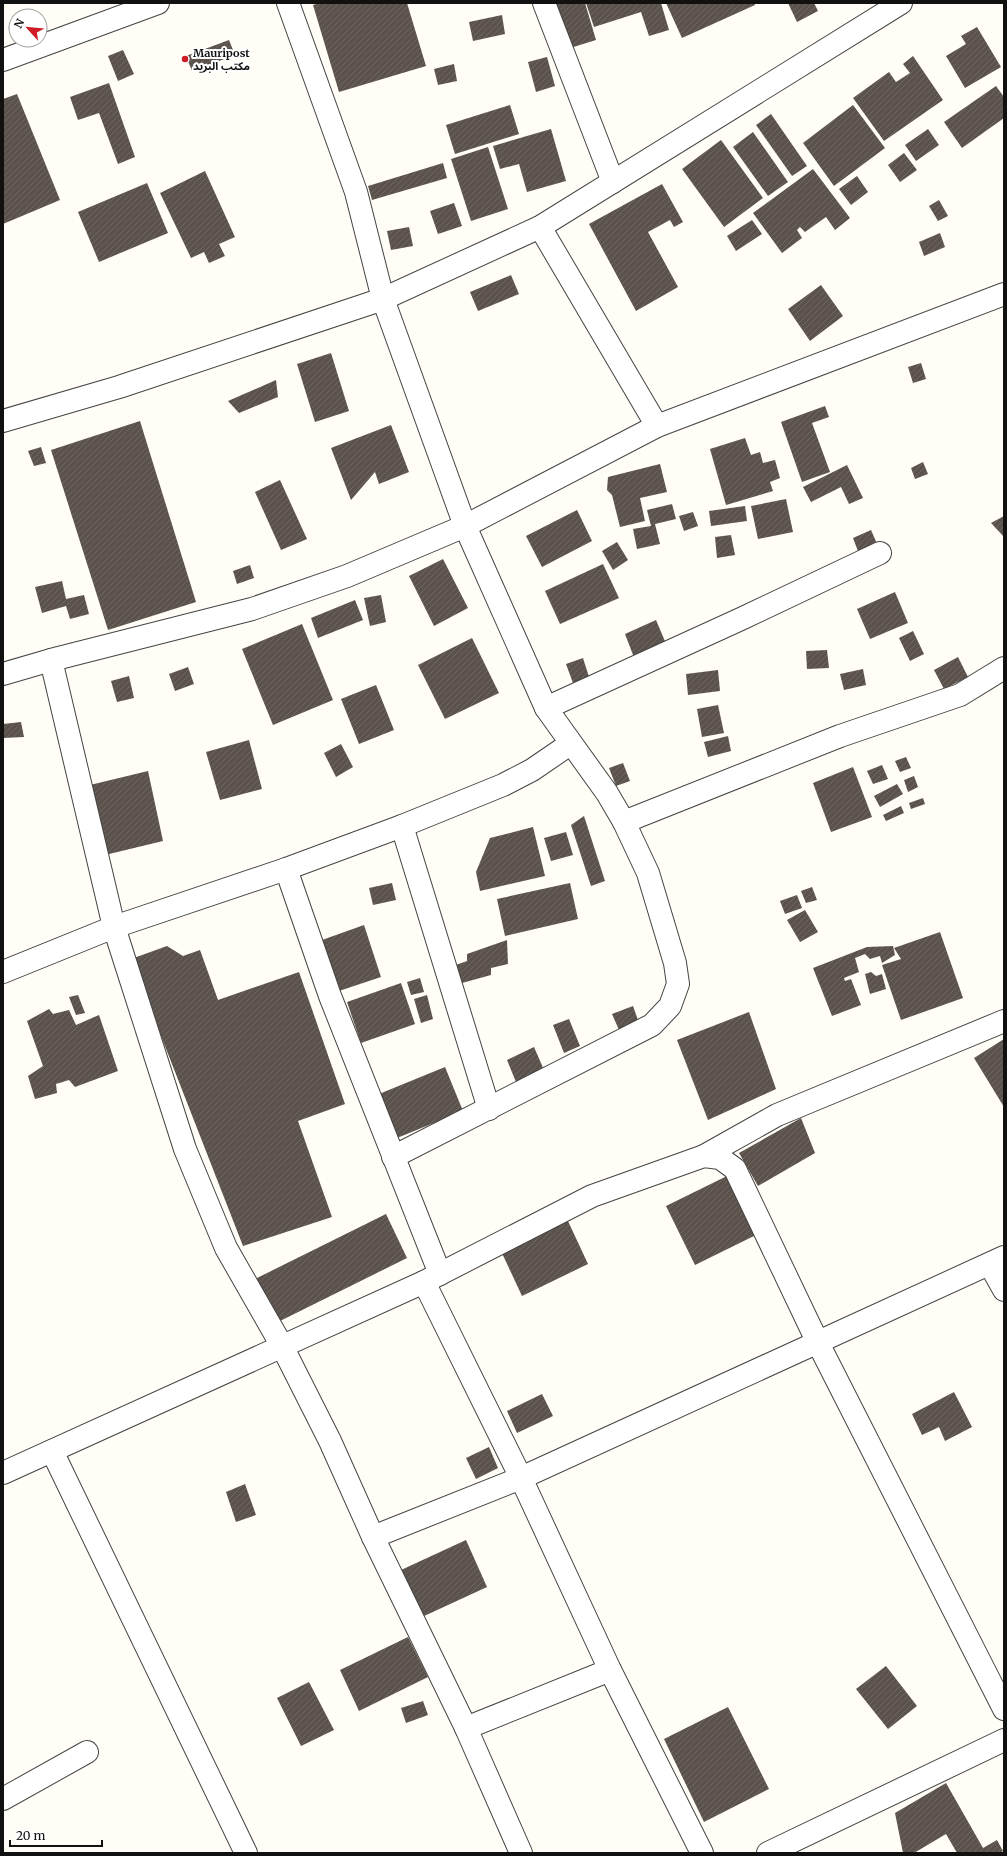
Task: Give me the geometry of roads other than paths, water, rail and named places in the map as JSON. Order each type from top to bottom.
[{"type":"street","points":[[3,60],[158,3]]},
{"type":"street","points":[[288,3],[356,192],[383,299],[465,526],[546,708],[570,744],[607,793],[624,822],[648,873],[675,963],[678,984],[670,1006],[652,1025],[393,1157]]},
{"type":"street","points":[[544,3],[613,182]]},
{"type":"street","points":[[3,421],[119,387],[383,299],[540,227],[901,3]]},
{"type":"street","points":[[540,227],[657,426]]},
{"type":"street","points":[[3,674],[51,660],[252,609],[347,576],[465,526],[657,426],[1004,294]]},
{"type":"street","points":[[546,708],[743,618],[880,553]]},
{"type":"street","points":[[51,660],[114,927],[183,1141],[205,1200],[226,1248],[282,1346],[330,1441],[373,1537],[466,1728],[521,1853]]},
{"type":"street","points":[[624,822],[840,736],[960,695],[1004,668]]},
{"type":"street","points":[[3,972],[114,927],[286,869],[402,826],[503,785],[532,770],[570,744]]},
{"type":"street","points":[[402,826],[489,1109]]},
{"type":"street","points":[[286,869],[330,996],[393,1157],[432,1278],[521,1478],[610,1670],[702,1853]]},
{"type":"street","points":[[3,1473],[432,1278],[592,1196],[704,1156],[777,1114],[1004,1021]]},
{"type":"street","points":[[704,1156],[720,1158],[735,1168],[818,1343],[1004,1709]]},
{"type":"street","points":[[373,1537],[521,1478],[997,1261],[1004,1290]]},
{"type":"street","points":[[52,1452],[246,1853]]},
{"type":"street","points":[[466,1728],[610,1670]]},
{"type":"street","points":[[768,1853],[1004,1740]]},
{"type":"street","points":[[3,1799],[87,1752]]},
{"type":"place","name":"Mauripost مكتب البريد","points":[[185,59]]}]
